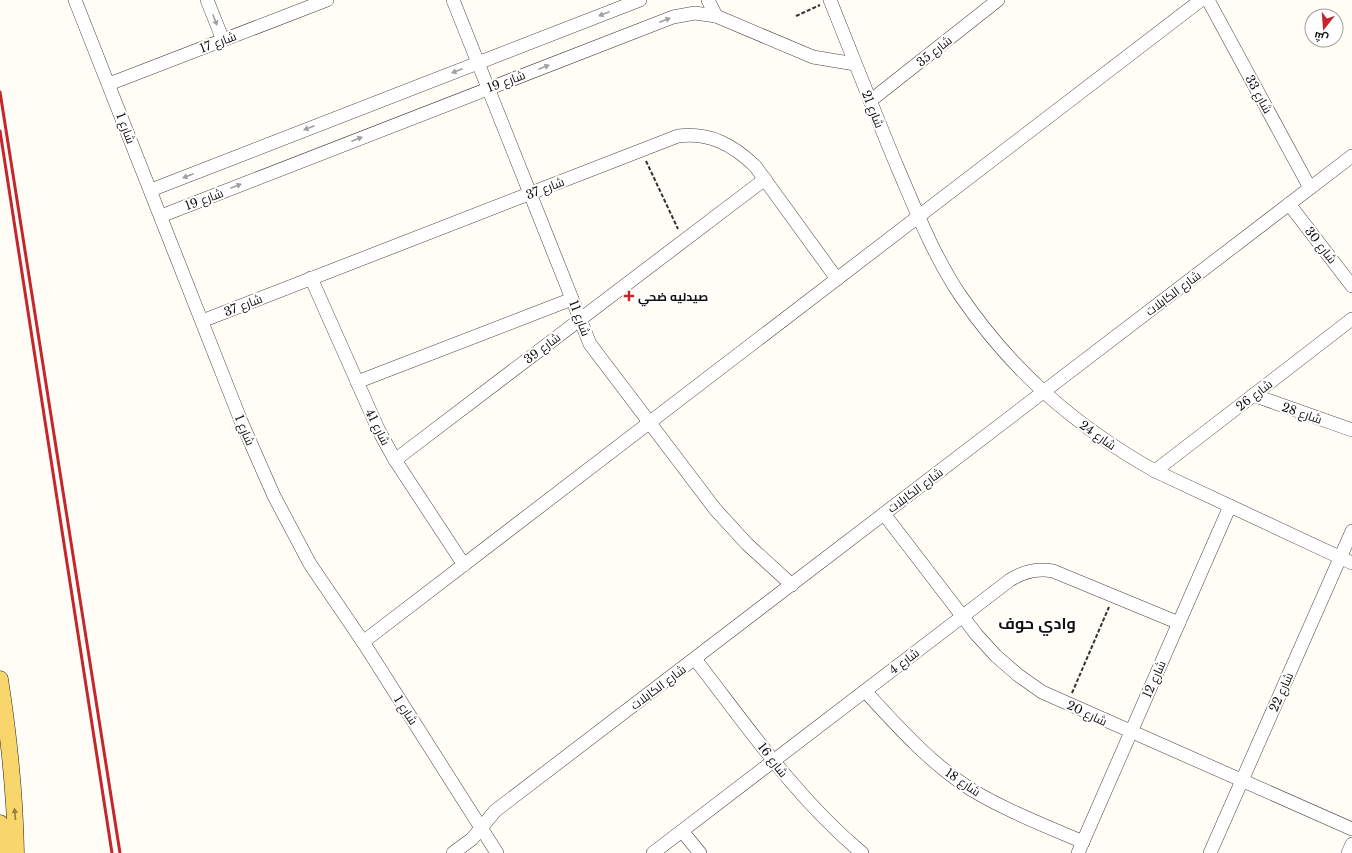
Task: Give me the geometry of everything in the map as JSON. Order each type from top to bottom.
[{"type":"main road","points":[[0,679],[7,720],[16,821],[16,853]]},
{"type":"main road","points":[[0,823],[1,853]]},
{"type":"street","name":"شارع 1","points":[[75,0],[241,421],[274,496],[310,564],[363,642],[497,853]]},
{"type":"street","points":[[207,0],[223,40]]},
{"type":"street","name":"شارع 17","points":[[109,84],[326,0]]},
{"type":"street","name":"شارع 11","points":[[453,0],[590,344],[715,509],[747,544],[792,585]]},
{"type":"street","points":[[150,190],[640,0]]},
{"type":"street","points":[[708,0],[716,16]]},
{"type":"street","name":"شارع 21","points":[[830,0],[919,218]]},
{"type":"street","name":"شارع 35","points":[[870,101],[998,0]]},
{"type":"street","points":[[363,642],[837,279],[919,218],[1201,0]]},
{"type":"street","name":"شارع 33","points":[[1208,0],[1310,188]]},
{"type":"street","name":"شارع 19","points":[[161,216],[673,16],[695,13],[716,16],[813,57],[856,64]]},
{"type":"street","name":"شارع 37","points":[[202,321],[678,136],[691,134],[704,135],[722,142],[734,149],[755,166],[837,279]]},
{"type":"street","name":"شارع الكابلات","points":[[453,853],[472,839],[481,826],[495,811],[1352,156]]},
{"type":"street","name":"شارع 39","points":[[396,460],[765,179]]},
{"type":"street","name":"شارع 30","points":[[1289,204],[1352,286]]},
{"type":"street","name":"شارع 24","points":[[919,218],[938,256],[960,294],[985,329],[1013,362],[1043,392],[1097,435],[1155,471],[1346,560]]},
{"type":"street","name":"شارع 41","points":[[312,278],[379,431],[464,565]]},
{"type":"street","points":[[357,382],[572,299]]},
{"type":"street","name":"شارع 26","points":[[1155,471],[1352,319]]},
{"type":"street","name":"شارع 28","points":[[1253,396],[1352,430]]},
{"type":"street","name":"شارع 12","points":[[1080,847],[1230,506]]},
{"type":"street","name":"شارع 20","points":[[884,514],[996,656],[1018,675],[1042,692],[1131,733],[1352,829]]},
{"type":"street","name":"شارع 22","points":[[1210,853],[1242,781],[1346,560],[1352,531]]},
{"type":"street","name":"شارع 4","points":[[653,853],[1018,575],[1035,569],[1053,571],[1178,623]]},
{"type":"street","name":"شارع 16","points":[[695,659],[774,761],[816,811],[862,853]]},
{"type":"street","name":"شارع 18","points":[[865,691],[926,755],[972,790],[1080,847]]},
{"type":"street","points":[[682,831],[700,853]]},
{"type":"street","points":[[1348,853],[1352,844]]},
{"type":"path","points":[[796,16],[830,0]]},
{"type":"path","points":[[642,150],[684,241]]},
{"type":"path","points":[[1067,704],[1114,596]]},
{"type":"railway","points":[[0,92],[120,853]]},
{"type":"railway","points":[[0,131],[112,853]]},
{"type":"place","name":"صيدليه ضحي","points":[[629,296]]},
{"type":"district","name":"وادي حوف","points":[[1037,623]]}]
